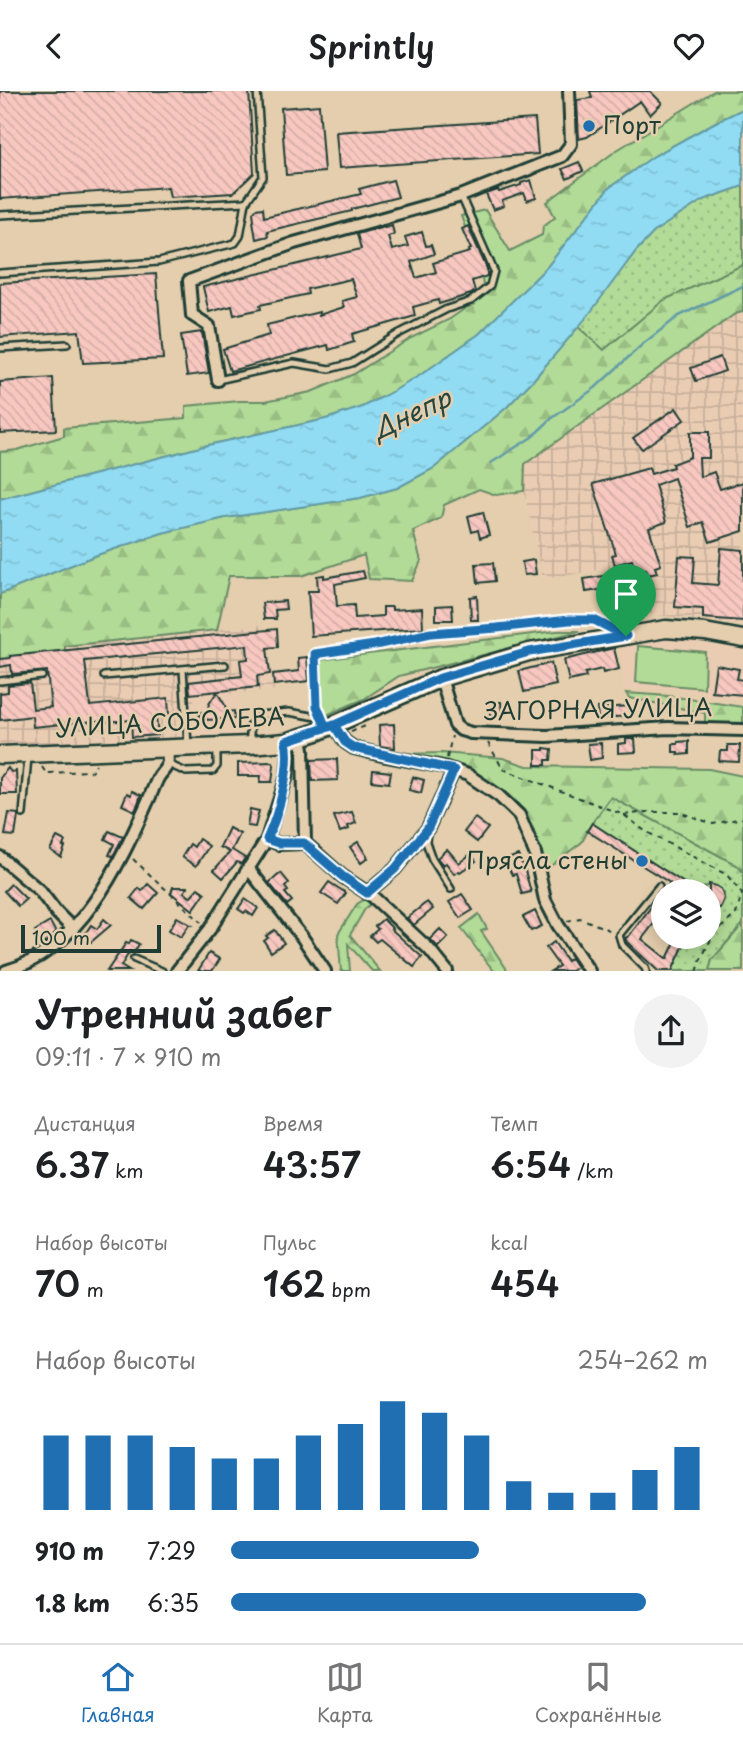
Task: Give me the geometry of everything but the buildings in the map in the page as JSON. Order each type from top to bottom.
[{"type":"main road","name":"УЛИЦА СОБОЛЕВА","points":[[0,755],[167,756],[189,748],[249,745],[293,739],[440,678],[529,652],[666,629],[743,639]]},
{"type":"street","points":[[218,380],[209,326],[192,315],[189,281],[294,243],[461,196],[562,156],[571,144],[569,91]]},
{"type":"street","points":[[440,678],[455,725]]},
{"type":"street","points":[[327,724],[354,748],[468,775],[499,796],[519,815],[535,853],[545,900],[558,925],[589,971]]},
{"type":"street","name":"ЗАГОРНАЯ УЛИЦА","points":[[455,725],[471,733],[547,736],[668,728],[743,730]]},
{"type":"street","points":[[177,971],[210,929],[267,839],[286,776],[293,739],[303,748],[304,843]]},
{"type":"street","points":[[6,971],[45,953],[73,929],[100,894],[125,852],[167,756]]},
{"type":"street","points":[[367,893],[395,869],[428,828],[449,769]]},
{"type":"street","points":[[267,839],[279,843],[304,843],[342,876],[367,893],[429,949],[447,971]]},
{"type":"street","points":[[0,857],[40,891],[73,929]]},
{"type":"street","points":[[248,868],[303,937],[325,971]]},
{"type":"lane","points":[[0,273],[159,262],[235,243],[240,236],[246,202],[263,177],[257,91]]},
{"type":"lane","points":[[218,380],[294,363],[330,369],[352,363],[398,334],[447,309],[471,302],[490,286],[494,271],[461,196]]},
{"type":"lane","points":[[0,215],[246,202]]},
{"type":"lane","points":[[0,348],[67,344]]},
{"type":"lane","points":[[327,724],[317,706],[315,654],[431,633],[569,620],[594,620],[626,636]]},
{"type":"lane","points":[[104,676],[225,665]]},
{"type":"lane","points":[[183,670],[189,748]]},
{"type":"lane","points":[[0,681],[42,676]]},
{"type":"lane","points":[[249,745],[251,724],[260,715],[289,712],[327,724]]},
{"type":"lane","points":[[167,756],[186,772],[213,771],[217,766],[217,747]]},
{"type":"lane","points":[[23,814],[28,754]]},
{"type":"lane","points":[[428,828],[426,842],[432,859],[451,888]]},
{"type":"lane","points":[[646,971],[622,945],[619,935],[651,896]]},
{"type":"lane","points":[[134,959],[162,971]]},
{"type":"path","points":[[449,769],[455,725]]},
{"type":"path","points":[[482,733],[503,769],[624,815],[645,831],[727,876],[742,894],[736,914],[713,935],[699,963],[698,971]]},
{"type":"path","points":[[624,815],[679,812],[713,824],[743,818]]},
{"type":"path","points":[[125,852],[210,929]]},
{"type":"path","points":[[564,922],[580,918],[619,935]]},
{"type":"shaded area","points":[[743,312],[743,625],[648,614],[625,614],[624,584],[611,568],[543,579],[524,491],[525,465],[735,314]]},
{"type":"shaded area","points":[[260,625],[269,656],[274,690],[194,696],[196,736],[0,747],[0,663],[65,654],[64,647]]},
{"type":"shaded area","points":[[662,637],[743,649],[743,701],[672,689],[623,690],[622,640]]},
{"type":"shaded area","points":[[240,693],[243,734],[196,736],[193,696]]},
{"type":"green space","points":[[714,91],[743,91],[743,109],[654,156],[609,188],[547,267],[479,334],[392,392],[363,407],[326,419],[212,444],[0,499],[0,452],[17,450],[64,436],[64,428],[186,418],[186,406],[265,401],[311,392],[354,374],[411,338],[450,319],[484,295],[481,270],[461,216],[485,210],[510,251],[542,235],[543,226],[555,217],[547,202],[617,150]]},
{"type":"green space","points":[[743,186],[743,265],[664,300],[604,350],[578,327],[636,251],[655,231],[703,200]]},
{"type":"green space","points":[[743,265],[743,312],[735,314],[525,464],[524,491],[496,495],[479,489],[444,505],[441,518],[413,531],[421,561],[412,581],[369,579],[364,555],[301,576],[229,576],[217,630],[65,646],[65,654],[0,663],[0,594],[94,556],[162,533],[225,518],[360,498],[397,488],[434,468],[506,408],[578,327],[604,350],[664,300]]},
{"type":"green space","points":[[557,631],[579,631],[399,676],[364,699],[322,717],[319,660]]},
{"type":"green space","points":[[638,646],[705,652],[704,688],[636,682]]},
{"type":"green space","points":[[626,693],[669,696],[743,707],[743,727],[705,725],[705,713],[629,698]]},
{"type":"green space","points":[[442,753],[503,758],[527,766],[709,769],[743,776],[743,872],[737,865],[611,797],[582,842],[544,871],[533,828],[516,801],[471,772],[400,754]]},
{"type":"green space","points":[[611,797],[737,865],[743,872],[743,924],[712,960],[709,971],[672,971],[682,949],[721,949],[721,906],[724,893],[721,890],[721,879],[678,879],[592,823]]},
{"type":"green space","points":[[367,898],[373,902],[365,909],[350,935],[380,971],[372,971],[348,944],[350,971],[341,971],[338,934],[357,904]]},
{"type":"green space","points":[[479,914],[487,929],[481,931],[508,971],[494,971],[461,928]]},
{"type":"green space","points":[[743,924],[743,971],[709,971],[712,960]]},
{"type":"water","name":"Днепр","points":[[743,109],[743,186],[703,200],[655,231],[534,379],[506,408],[434,468],[397,488],[360,498],[225,518],[162,533],[94,556],[0,594],[0,499],[212,444],[326,419],[363,407],[392,392],[479,334],[547,267],[609,188],[654,156]]},
{"type":"waterway","points":[[491,463],[532,437],[551,419],[595,388],[644,343],[679,316],[743,286]]},
{"type":"place","name":"Порт","points":[[589,126]]},
{"type":"place","name":"Прясла стены","points":[[642,861]]},
{"type":"route","points":[[626,636],[529,652],[440,678],[334,725],[317,732],[286,741],[289,753],[286,776],[267,839],[279,843],[304,843],[342,876],[367,893],[395,869],[428,828],[454,770],[354,748],[339,736],[334,725],[326,728],[317,706],[315,654],[431,633],[569,620],[594,620],[626,636]]}]
